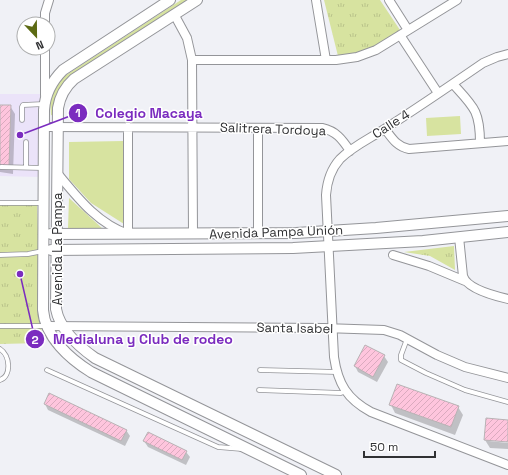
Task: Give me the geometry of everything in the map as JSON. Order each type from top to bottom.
[{"type":"street","points":[[45,16],[49,0]]},
{"type":"street","name":"Avenida La Pampa","points":[[170,0],[63,70],[54,80],[45,101],[43,234],[44,319],[57,341],[69,356],[91,372],[301,475]]},
{"type":"street","name":"Avenida La Pampa","points":[[197,0],[74,79],[65,90],[60,101],[58,127],[56,308],[59,319],[69,335],[85,351],[106,363],[336,475]]},
{"type":"street","points":[[316,0],[326,60]]},
{"type":"street","points":[[389,0],[408,30]]},
{"type":"street","points":[[192,60],[346,59],[366,54],[384,45],[457,0]]},
{"type":"street","points":[[174,14],[187,38],[192,60],[193,234]]},
{"type":"street","points":[[400,35],[438,93]]},
{"type":"street","name":"Calle 4","points":[[346,392],[337,372],[334,357],[326,195],[328,179],[335,165],[350,151],[483,63],[508,54]]},
{"type":"street","points":[[45,56],[45,101]]},
{"type":"street","points":[[453,84],[471,104],[477,114],[480,125],[480,143]]},
{"type":"street","name":"Salitrera Tordoya","points":[[44,127],[328,129],[340,137],[350,151]]},
{"type":"street","points":[[58,174],[94,214],[110,226],[128,234],[128,127]]},
{"type":"street","points":[[258,128],[258,234]]},
{"type":"street","points":[[385,129],[395,143],[409,149],[508,141]]},
{"type":"street","name":"Avenida Pampa Unión","points":[[43,234],[258,234],[422,225],[508,216]]},
{"type":"street","name":"Avenida Pampa Unión","points":[[43,251],[329,247],[508,232]]},
{"type":"street","points":[[459,237],[463,276],[465,281]]},
{"type":"street","points":[[393,256],[429,266],[465,281],[470,285],[508,299]]},
{"type":"street","name":"Santa Isabel","points":[[47,326],[332,328],[384,330],[408,338],[437,355],[465,367],[508,378]]},
{"type":"street","points":[[346,392],[355,402],[371,412],[508,465]]},
{"type":"lane","points":[[22,120],[22,107],[24,105],[45,101]]},
{"type":"lane","points":[[26,142],[26,167]]},
{"type":"lane","points":[[1,167],[44,168]]},
{"type":"lane","points":[[0,203],[44,203]]},
{"type":"lane","points":[[0,255],[28,254],[43,251]]},
{"type":"lane","points":[[0,326],[47,326]]},
{"type":"lane","points":[[408,338],[401,355],[401,360],[465,390],[508,402]]},
{"type":"lane","points":[[0,349],[6,354],[8,374],[4,379],[0,380]]},
{"type":"lane","points":[[47,370],[218,447],[250,450]]},
{"type":"lane","points":[[260,370],[337,372]]},
{"type":"lane","points":[[259,390],[346,392]]},
{"type":"shaded area","points":[[0,94],[41,94],[40,177],[0,176]]},
{"type":"green space","points":[[181,0],[190,0],[66,79],[55,101],[55,116],[51,115],[50,99],[60,79]]},
{"type":"green space","points":[[324,0],[380,0],[400,30],[384,43],[353,56],[338,56]]},
{"type":"green space","points":[[460,116],[461,134],[427,136],[426,118]]},
{"type":"green space","points":[[123,141],[124,224],[91,203],[69,179],[69,142]]},
{"type":"green space","points":[[69,198],[103,229],[68,228]]},
{"type":"green space","points":[[0,203],[37,204],[42,343],[0,344]]},
{"type":"green space","points":[[454,246],[455,270],[430,256],[404,252]]},
{"type":"building","points":[[0,105],[11,105],[9,166],[0,166]]},
{"type":"building","points":[[365,345],[385,355],[373,377],[354,366]]},
{"type":"building","points":[[397,384],[459,406],[451,427],[389,405]]},
{"type":"building","points":[[49,393],[127,430],[121,441],[44,404]]},
{"type":"building","points":[[486,418],[508,420],[508,442],[484,440]]},
{"type":"building","points":[[148,432],[187,451],[182,460],[143,441]]},
{"type":"place","name":"Colegio Macaya","points":[[20,135]]},
{"type":"place","name":"Medialuna y Club de rodeo","points":[[20,274]]}]
